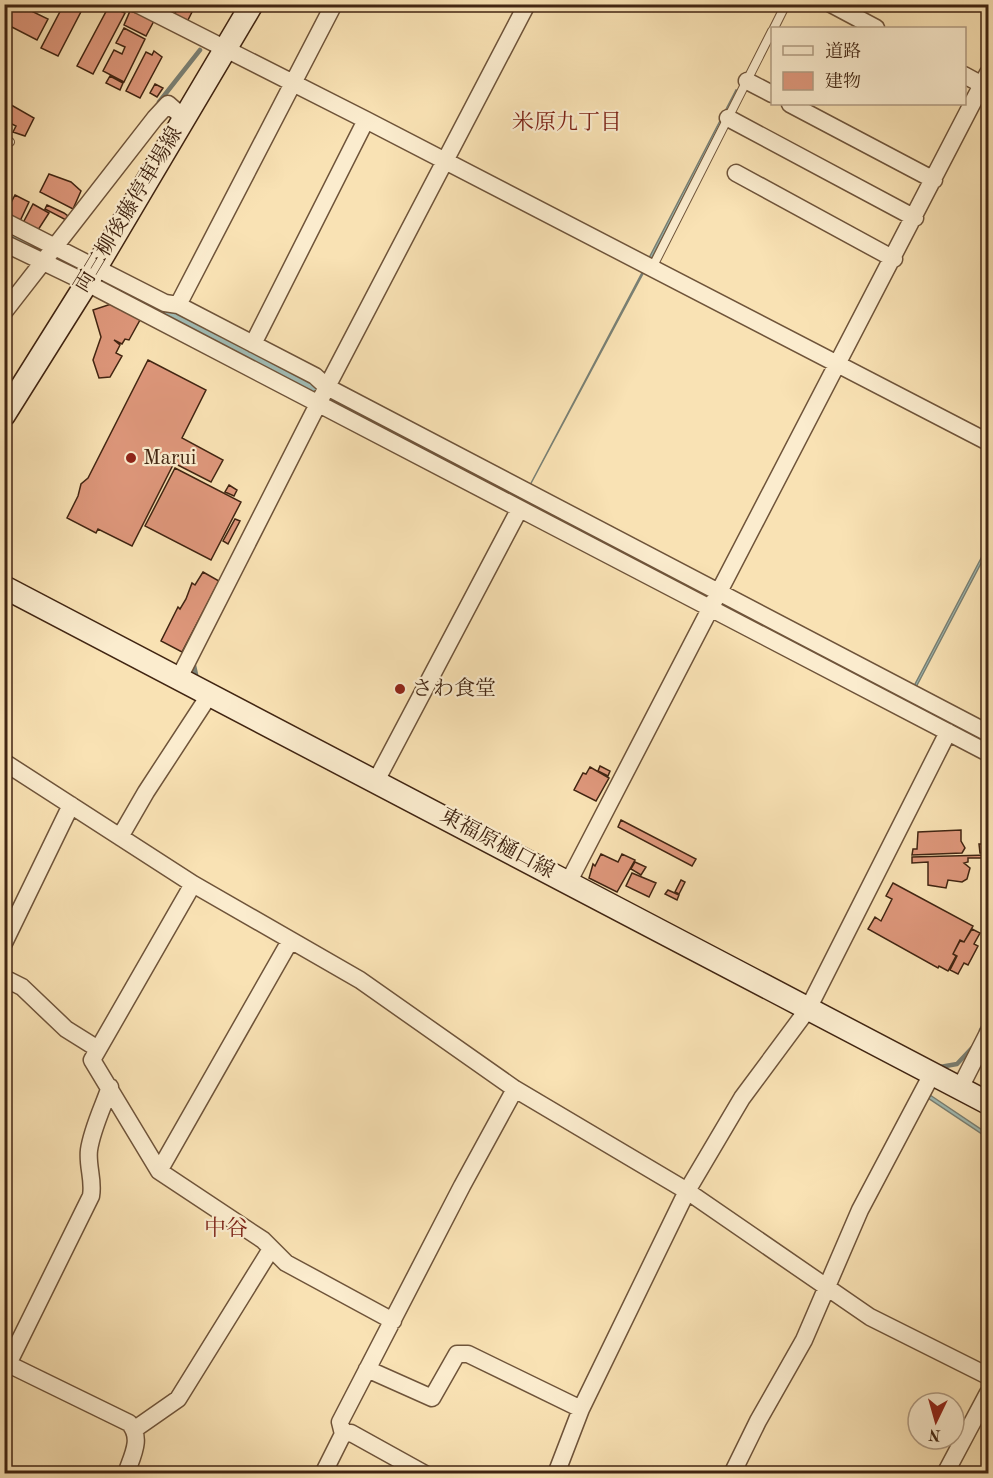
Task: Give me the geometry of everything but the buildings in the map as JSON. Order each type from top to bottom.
[{"type":"main road","name":"両三柳後藤停車場線","points":[[4,415],[92,275],[252,4]]},
{"type":"main road","name":"東福原樋口線","points":[[4,587],[569,881],[988,1103]]},
{"type":"street","points":[[137,4],[293,82],[988,442]]},
{"type":"street","points":[[178,305],[334,4]]},
{"type":"street","points":[[179,678],[318,404],[527,4]]},
{"type":"street","points":[[831,4],[874,27]]},
{"type":"street","points":[[569,881],[713,600],[986,82],[966,76]]},
{"type":"street","points":[[747,81],[771,93]]},
{"type":"street","points":[[4,312],[168,104],[184,118]]},
{"type":"street","points":[[792,105],[934,180]]},
{"type":"street","points":[[728,118],[915,218]]},
{"type":"street","points":[[253,344],[366,120]]},
{"type":"street","points":[[736,173],[894,259]]},
{"type":"street","points":[[4,221],[48,254],[92,275],[318,404],[519,510],[713,600],[988,733]]},
{"type":"street","points":[[4,243],[48,254]]},
{"type":"street","points":[[92,275],[165,303],[178,305],[315,376],[327,387],[988,753]]},
{"type":"street","points":[[376,781],[519,510]]},
{"type":"street","points":[[120,837],[146,792],[210,694]]},
{"type":"street","points":[[556,1473],[581,1408],[687,1191],[742,1098],[808,1009],[948,732]]},
{"type":"street","points":[[5,762],[193,884],[360,980],[515,1089],[687,1191],[870,1317],[988,1376]]},
{"type":"street","points":[[4,943],[71,805]]},
{"type":"street","points":[[193,884],[92,1060],[159,1171],[263,1240],[286,1263],[393,1321]]},
{"type":"street","points":[[159,1171],[290,941]]},
{"type":"street","points":[[4,978],[22,987],[66,1029],[98,1049]]},
{"type":"street","points":[[960,1088],[988,1033]]},
{"type":"street","points":[[732,1473],[758,1420],[804,1340],[860,1210],[932,1074]]},
{"type":"street","points":[[110,1087],[89,1149],[92,1196],[6,1363],[129,1422],[135,1430],[137,1439],[126,1473]]},
{"type":"street","points":[[323,1473],[343,1434],[340,1422],[515,1089]]},
{"type":"street","points":[[135,1430],[178,1399],[271,1250]]},
{"type":"street","points":[[367,1369],[432,1398],[458,1354],[468,1354],[581,1408]]},
{"type":"street","points":[[945,1473],[988,1393]]},
{"type":"street","points":[[343,1434],[351,1433],[425,1473]]},
{"type":"lane","points":[[774,27],[786,4]]},
{"type":"lane","points":[[652,268],[771,33]]},
{"type":"water","points":[[736,90],[738,91],[651,259],[649,258]]},
{"type":"water","points":[[644,269],[645,270],[529,487]]},
{"type":"water","points":[[988,545],[988,550],[915,689],[913,688]]},
{"type":"water","points":[[930,1095],[988,1134],[988,1138],[928,1098]]},
{"type":"waterway","points":[[159,102],[200,50]]},
{"type":"waterway","points":[[4,232],[737,611]]},
{"type":"waterway","points":[[193,661],[197,679]]},
{"type":"waterway","points":[[981,1030],[988,1017]]},
{"type":"waterway","points":[[940,1067],[957,1064],[972,1048]]},
{"type":"place","name":"Marui","points":[[131,458]]},
{"type":"place","name":"さわ食堂","points":[[400,689]]},
{"type":"district","name":"米原九丁目","points":[[567,123]]},
{"type":"district","name":"中谷","points":[[226,1229]]}]
